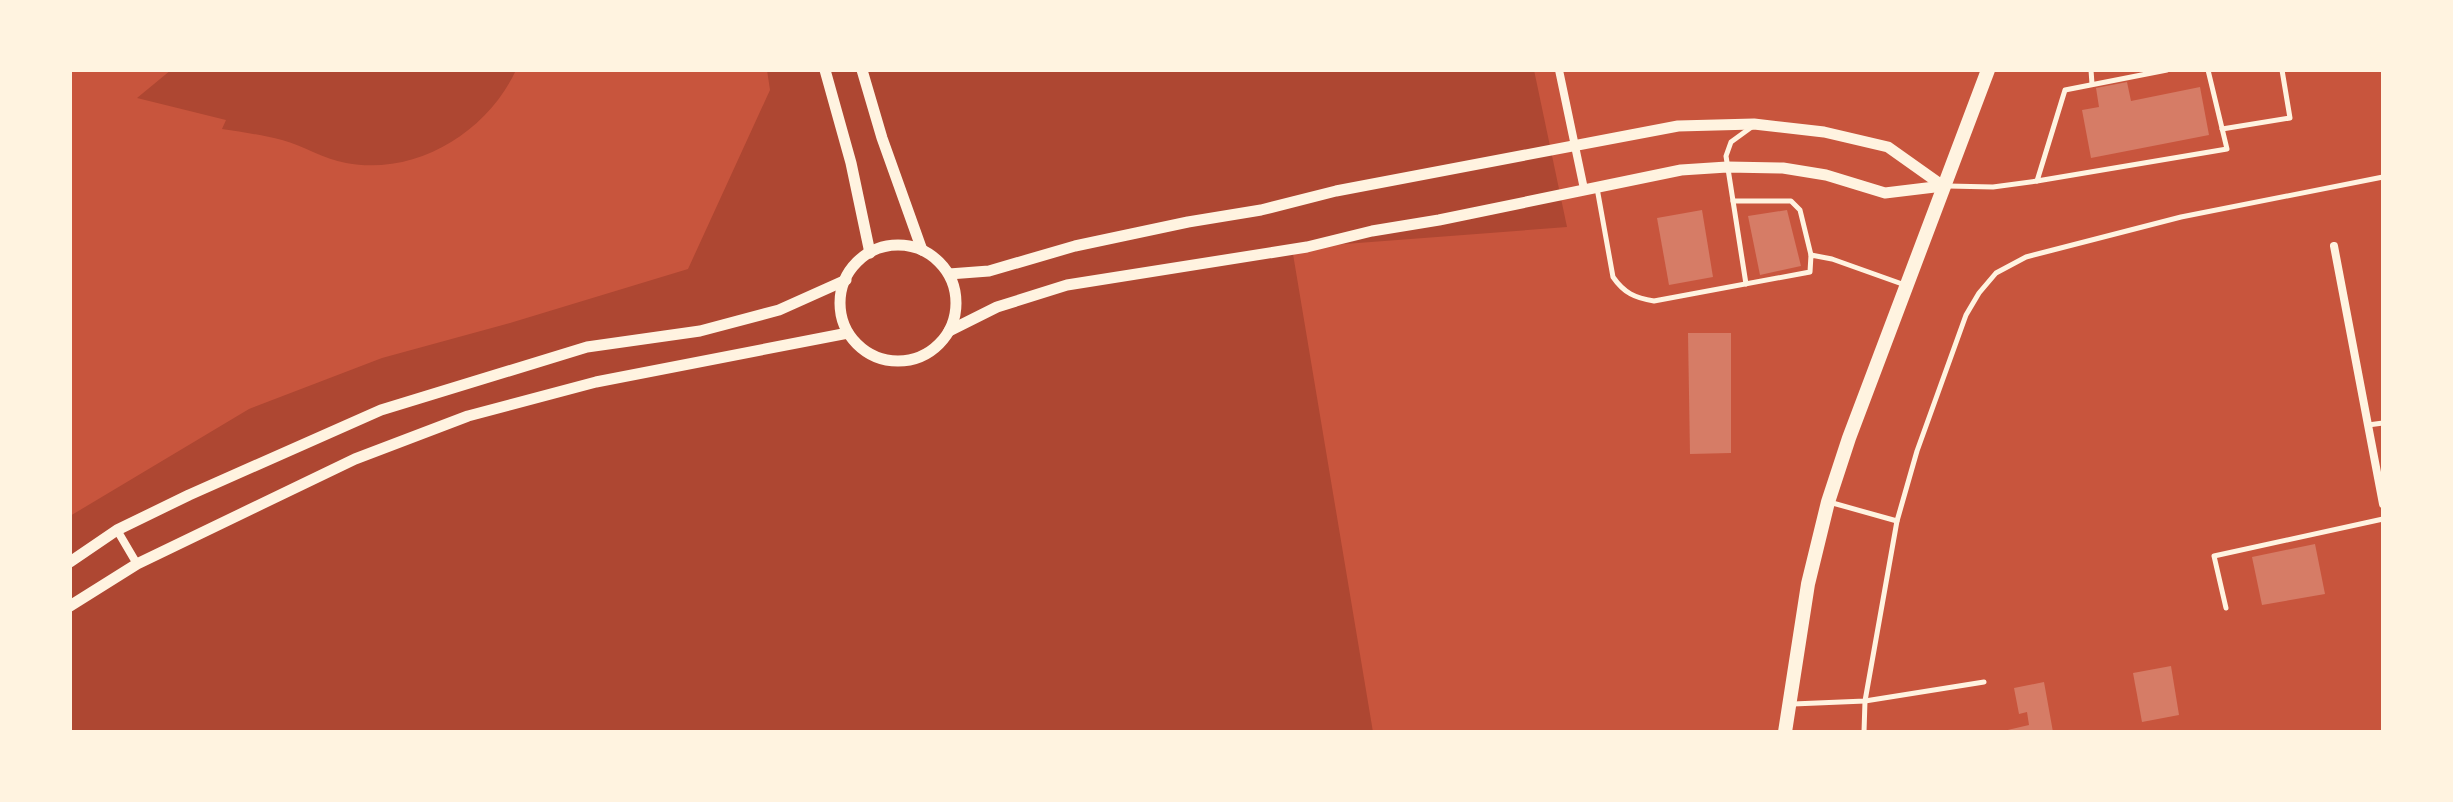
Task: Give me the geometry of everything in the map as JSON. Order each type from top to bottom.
[{"type":"main road","points":[[1785,732],[1808,584],[1828,502],[1849,438],[1988,70]]},
{"type":"street","points":[[825,70],[851,163],[870,253]]},
{"type":"street","points":[[862,70],[882,138],[922,250]]},
{"type":"street","points":[[1559,70],[1584,189]]},
{"type":"street","points":[[949,274],[989,271],[1075,246],[1173,225],[1678,126],[1754,124],[1824,132],[1888,147],[1943,186]]},
{"type":"street","points":[[949,331],[997,307],[1067,285],[1262,255],[1681,170],[1783,168],[1826,175],[1885,193],[1943,186]]},
{"type":"street","points":[[905,245],[922,250],[937,260],[949,274],[956,292],[956,312],[949,331],[936,347],[920,357],[900,361],[880,358],[863,349],[848,333],[842,316],[841,297],[846,280],[856,264],[886,246],[905,245]]},
{"type":"street","points":[[2334,246],[2383,504]]},
{"type":"street","points":[[70,562],[117,530],[381,410],[587,347],[700,331],[779,310],[846,280]]},
{"type":"street","points":[[70,606],[137,564],[355,459],[468,416],[596,382],[848,333]]},
{"type":"street","points":[[117,530],[137,564]]},
{"type":"lane","points":[[2091,70],[2092,84]]},
{"type":"lane","points":[[2037,181],[2065,90],[2167,70]]},
{"type":"lane","points":[[1943,186],[1993,187],[2227,149],[2208,70]]},
{"type":"lane","points":[[2222,129],[2290,118],[2282,70]]},
{"type":"lane","points":[[1746,284],[1726,156],[1731,142],[1754,124]]},
{"type":"lane","points":[[1864,732],[1865,701],[1897,521],[1917,451],[1966,315],[1996,273],[2026,257],[2181,217],[2383,177]]},
{"type":"lane","points":[[1597,187],[1613,277],[1621,290],[1638,299],[1654,301],[1810,272],[1811,255],[1800,210],[1791,201],[1733,201]]},
{"type":"lane","points":[[1811,255],[1832,259],[1906,285]]},
{"type":"lane","points":[[2368,426],[2383,423]]},
{"type":"lane","points":[[1828,502],[1897,521]]},
{"type":"lane","points":[[2226,608],[2214,556],[2383,519]]},
{"type":"lane","points":[[1788,704],[1865,701],[1984,682]]},
{"type":"shaded area","points":[[171,70],[516,70],[503,93],[468,131],[422,156],[398,163],[372,165],[346,163],[282,140],[222,129],[226,120],[137,98]]},
{"type":"shaded area","points":[[767,70],[1534,70],[1567,227],[1292,248],[1373,732],[70,732],[70,516],[249,409],[382,358],[688,269],[770,90]]},
{"type":"building","points":[[2127,82],[2131,101],[2200,87],[2209,135],[2091,158],[2082,110],[2099,107],[2096,88]]},
{"type":"building","points":[[1702,210],[1713,277],[1669,285],[1657,218]]},
{"type":"building","points":[[1787,210],[1801,266],[1760,275],[1748,216]]},
{"type":"building","points":[[1688,333],[1731,333],[1731,453],[1690,454]]},
{"type":"building","points":[[2315,544],[2325,594],[2262,605],[2252,557]]},
{"type":"building","points":[[2171,666],[2179,715],[2142,722],[2133,673]]},
{"type":"building","points":[[2044,682],[2053,732],[1999,732],[2029,725],[2027,712],[2019,714],[2014,688]]}]
